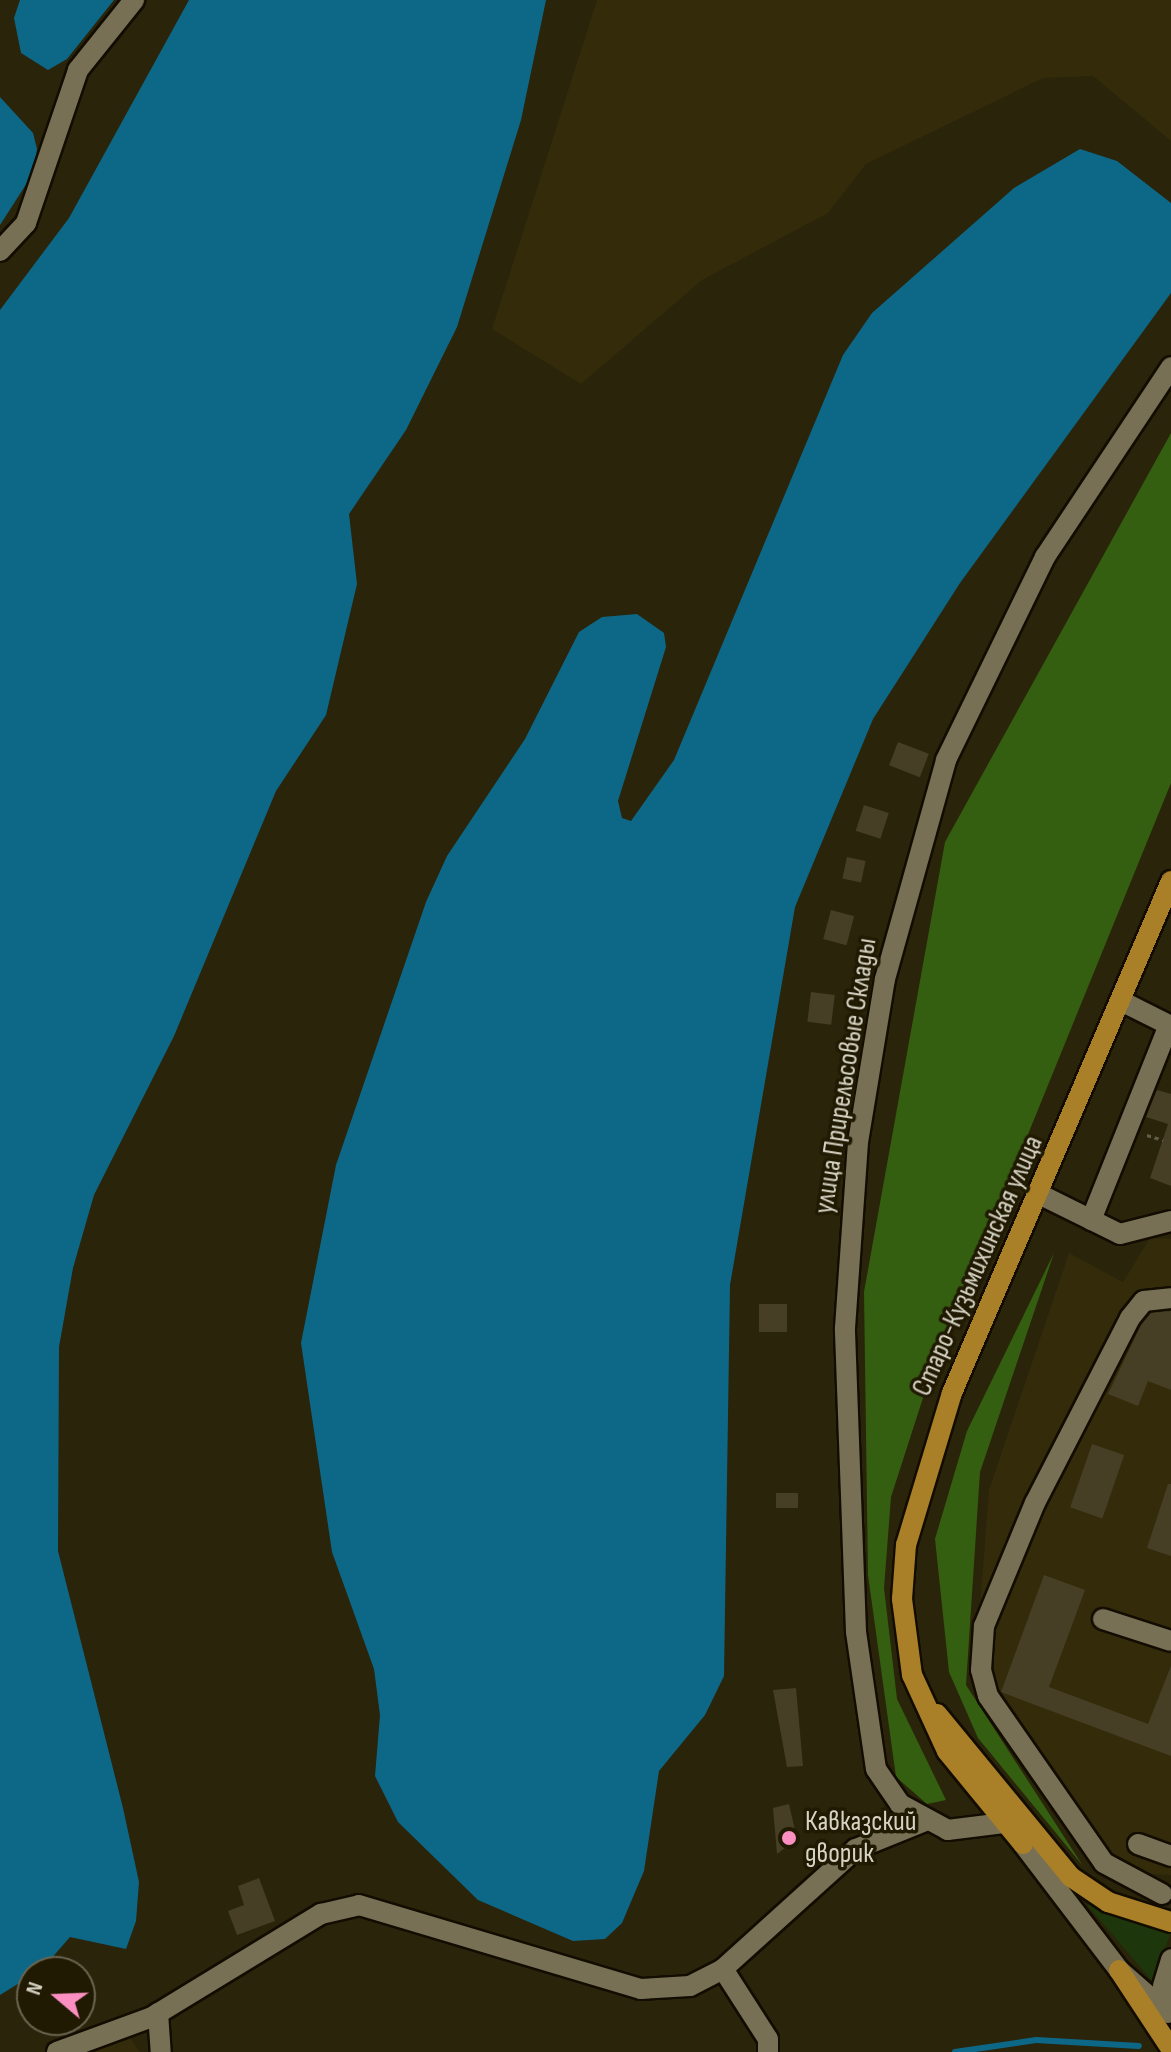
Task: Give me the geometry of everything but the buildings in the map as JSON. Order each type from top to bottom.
[{"type":"main road","name":"Старо-Кузьмихинская улица","points":[[1171,881],[1123,1002],[952,1393],[912,1515],[902,1599],[917,1688],[947,1751],[1015,1823],[1080,1885],[1138,1914],[1171,1922]]},
{"type":"main road","name":"Старо-Кузьмихинская улица","points":[[1015,1823],[1023,1844]]},
{"type":"main road","name":"Старо-Кузьмихинская улица","points":[[1119,1970],[1171,2049]]},
{"type":"street","points":[[0,251],[26,223],[78,70],[134,0]]},
{"type":"street","name":"улица Прирельсовые Склады","points":[[925,1821],[900,1804],[876,1769],[866,1719],[845,1328],[858,1142],[885,979],[946,760],[993,651],[1045,557],[1171,367]]},
{"type":"street","points":[[1091,1220],[1170,1026],[1123,1002]]},
{"type":"street","points":[[1039,1194],[1120,1234],[1171,1221]]},
{"type":"street","points":[[1167,1885],[1120,1877],[1096,1853],[988,1696],[981,1670],[984,1626],[1035,1503],[1130,1318],[1144,1301],[1171,1298]]},
{"type":"street","points":[[1103,1619],[1171,1641]]},
{"type":"street","points":[[57,2052],[158,2013],[321,1914],[359,1905],[641,1989],[690,1986],[723,1969],[856,1849],[925,1821],[948,1830],[1015,1823]]},
{"type":"street","name":"Старо-Кузьмихинская улица","points":[[1023,1844],[1119,1970],[1169,2015]]},
{"type":"street","points":[[1138,1844],[1171,1856]]},
{"type":"street","points":[[1138,1914],[1153,1909],[1167,1885]]},
{"type":"street","points":[[1167,1885],[1160,1911],[1171,1922]]},
{"type":"street","points":[[1169,2015],[1163,1986],[1171,1959]]},
{"type":"street","points":[[723,1969],[768,2039],[768,2052]]},
{"type":"street","points":[[158,2013],[161,2052]]},
{"type":"shaded area","points":[[597,0],[1171,0],[1171,141],[1093,76],[1043,78],[866,164],[828,213],[702,280],[581,384],[492,329]]},
{"type":"shaded area","points":[[1150,1238],[1171,1239],[1171,1875],[1094,1871],[974,1685],[989,1490],[1069,1253],[1123,1282]]},
{"type":"shaded area","points":[[122,2027],[140,2052],[84,2052]]},
{"type":"green space","points":[[1171,433],[1171,783],[932,1370],[891,1497],[884,1588],[897,1699],[946,1800],[927,1804],[896,1777],[868,1575],[864,1292],[945,842]]},
{"type":"green space","points":[[1054,1253],[980,1472],[966,1685],[1083,1866],[978,1738],[949,1672],[935,1539],[967,1431]]},
{"type":"green space","points":[[1090,1902],[1171,1932],[1153,1982],[1088,1906]]},
{"type":"water","points":[[20,0],[114,0],[67,59],[48,70],[21,53],[14,18]]},
{"type":"water","points":[[189,0],[546,0],[521,120],[457,327],[406,430],[349,514],[357,584],[326,715],[276,791],[174,1036],[94,1195],[73,1268],[59,1347],[58,1551],[139,1882],[136,1921],[126,1949],[70,1937],[53,1956],[16,1956],[16,1985],[0,1995],[0,310],[69,218]]},
{"type":"water","points":[[0,97],[33,133],[37,149],[34,172],[0,225]]},
{"type":"water","points":[[1080,149],[1117,161],[1171,203],[1171,293],[960,583],[873,719],[795,907],[730,1285],[724,1676],[705,1715],[659,1771],[644,1871],[622,1923],[605,1939],[573,1941],[478,1900],[398,1822],[375,1776],[380,1715],[374,1669],[332,1552],[301,1343],[336,1165],[426,902],[447,856],[525,739],[579,632],[602,617],[637,614],[664,633],[666,647],[618,801],[622,818],[631,821],[674,760],[843,355],[872,313],[1014,188]]},
{"type":"waterway","points":[[955,2052],[1036,2040],[1139,2046]]},
{"type":"place","name":"Кавказский дворик","points":[[789,1838]]}]
